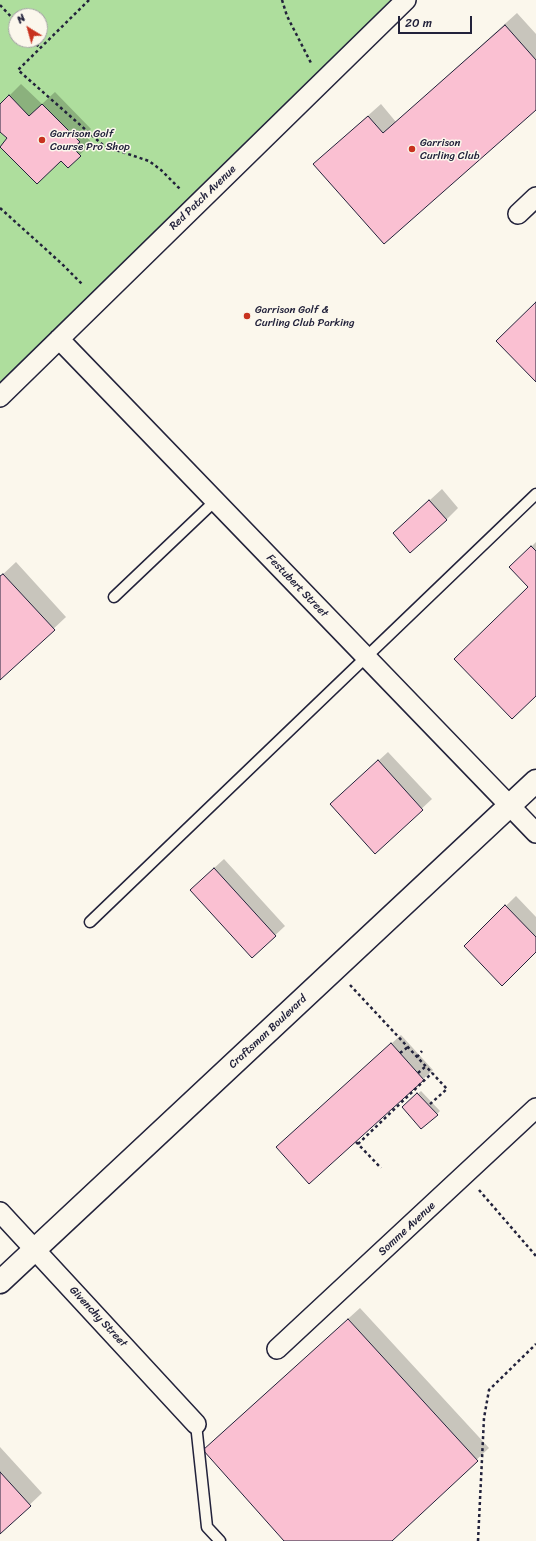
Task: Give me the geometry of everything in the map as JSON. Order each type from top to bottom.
[{"type":"street","name":"Red Patch Avenue","points":[[0,396],[406,0]]},
{"type":"street","points":[[518,214],[536,197]]},
{"type":"street","name":"Festubert Street","points":[[59,339],[536,833]]},
{"type":"street","name":"Craftsman Boulevard","points":[[0,1282],[536,781]]},
{"type":"street","name":"Somme Avenue","points":[[277,1349],[536,1108]]},
{"type":"street","name":"Givenchy Street","points":[[0,1212],[196,1424]]},
{"type":"lane","points":[[90,922],[536,494]]},
{"type":"lane","points":[[114,597],[215,501]]},
{"type":"lane","points":[[196,1424],[207,1527],[220,1541]]},
{"type":"path","points":[[48,40],[89,0]]},
{"type":"path","points":[[282,0],[287,16],[321,82]]},
{"type":"path","points":[[0,5],[8,14]]},
{"type":"path","points":[[40,48],[18,70],[104,146],[149,161],[161,170],[196,204]]},
{"type":"path","points":[[0,208],[61,263],[98,300]]},
{"type":"path","points":[[349,984],[446,1089],[429,1105]]},
{"type":"path","points":[[400,1053],[408,1047]]},
{"type":"path","points":[[417,1057],[422,1051]]},
{"type":"path","points":[[418,1073],[426,1066]]},
{"type":"path","points":[[381,1168],[357,1143],[432,1073]]},
{"type":"path","points":[[466,1174],[536,1256]]},
{"type":"path","points":[[478,1541],[484,1418],[489,1390],[536,1344]]},
{"type":"green space","points":[[0,0],[413,0],[0,382]]},
{"type":"building","name":"Garrison Curling Club","points":[[505,25],[536,60],[536,110],[384,244],[313,164],[368,116],[383,133]]},
{"type":"building","name":"Garrison Golf Course Pro Shop","points":[[9,95],[29,116],[42,104],[80,142],[73,148],[81,156],[68,168],[61,161],[37,184],[0,147],[7,138],[0,132],[0,104]]},
{"type":"building","points":[[536,302],[536,382],[496,341]]},
{"type":"building","points":[[429,500],[447,520],[410,553],[393,533]]},
{"type":"building","points":[[531,546],[536,551],[536,696],[512,719],[454,659],[528,587],[509,567]]},
{"type":"building","points":[[3,574],[55,630],[0,680],[0,576]]},
{"type":"building","points":[[378,760],[423,810],[375,854],[330,804]]},
{"type":"building","points":[[214,868],[276,936],[252,958],[190,890]]},
{"type":"building","points":[[505,905],[536,937],[536,952],[502,986],[464,946]]},
{"type":"building","points":[[391,1043],[424,1080],[309,1184],[276,1147]]},
{"type":"building","points":[[417,1093],[438,1115],[421,1129],[402,1107]]},
{"type":"building","points":[[348,1319],[478,1461],[392,1541],[284,1541],[203,1450]]},
{"type":"building","points":[[0,1472],[31,1506],[0,1534]]},
{"type":"place","name":"Garrison Golf Course Pro Shop","points":[[42,140]]},
{"type":"place","name":"Garrison Curling Club","points":[[412,149]]},
{"type":"place","name":"Garrison Golf & Curling Club Parking","points":[[247,316]]}]
